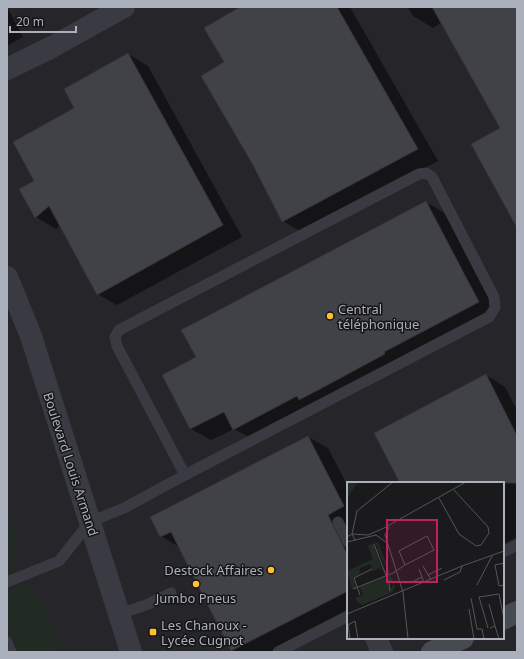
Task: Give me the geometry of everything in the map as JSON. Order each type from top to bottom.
[{"type":"main road","points":[[504,618],[517,612]]},
{"type":"main road","points":[[432,652],[460,639]]},
{"type":"street","points":[[7,68],[37,54],[124,7]]},
{"type":"street","points":[[7,86],[14,76],[37,54]]},
{"type":"street","name":"Boulevard Louis Armand","points":[[7,277],[30,336],[131,652]]},
{"type":"street","points":[[376,639],[382,652]]},
{"type":"lane","points":[[7,582],[59,561],[90,522],[124,508],[489,318],[495,308],[494,297],[432,177],[426,173],[419,174],[119,330],[115,337],[117,346],[185,475]]},
{"type":"lane","points":[[338,522],[347,540]]},
{"type":"lane","points":[[504,551],[517,544]]},
{"type":"lane","points":[[119,614],[146,605],[171,593]]},
{"type":"lane","points":[[278,652],[347,617]]},
{"type":"lane","points":[[7,642],[11,652]]},
{"type":"shaded area","points":[[7,7],[517,7],[517,652],[7,652]]},
{"type":"shaded area","points":[[7,513],[20,545],[12,548],[16,560],[12,562],[15,567],[7,569]]},
{"type":"shaded area","points":[[30,582],[36,599],[43,603],[63,652],[18,652],[7,623],[7,597],[16,587]]},
{"type":"building","points":[[240,7],[337,7],[418,149],[282,222],[253,165],[201,76],[224,62],[204,28]]},
{"type":"building","points":[[432,7],[517,7],[517,228],[471,144],[500,128]]},
{"type":"building","points":[[128,53],[223,225],[97,295],[49,206],[35,218],[19,189],[34,181],[13,142],[74,108],[64,89]]},
{"type":"building","name":"Central téléphonique","points":[[426,201],[479,302],[384,352],[385,354],[299,400],[297,396],[233,430],[224,412],[190,429],[162,375],[196,357],[181,330]]},
{"type":"building","points":[[486,374],[517,436],[517,483],[399,482],[374,433]]},
{"type":"building","points":[[308,436],[344,506],[328,515],[347,554],[347,592],[231,651],[171,532],[160,537],[150,517]]},
{"type":"place","name":"Central téléphonique","points":[[330,316]]},
{"type":"place","name":"Destock Affaires","points":[[271,570]]},
{"type":"place","name":"Jumbo Pneus","points":[[196,584]]},
{"type":"place","name":"Les Chanoux - Lycée Cugnot","points":[[153,632]]}]
